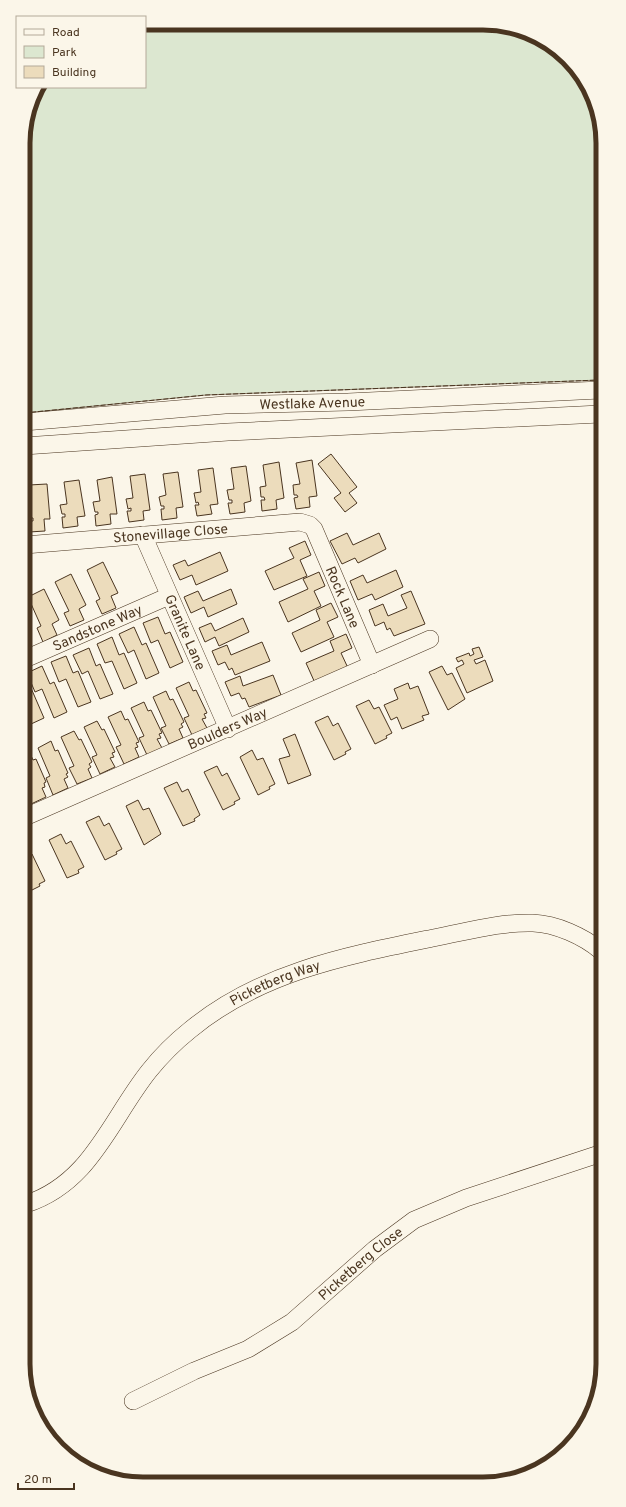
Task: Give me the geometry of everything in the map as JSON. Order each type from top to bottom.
[{"type":"street","name":"Westlake Avenue","points":[[30,422],[225,406],[348,402],[596,390]]},
{"type":"street","name":"Westlake Avenue","points":[[30,446],[228,432],[596,414]]},
{"type":"street","name":"Stonevillage Close","points":[[30,544],[300,522],[310,525],[314,529]]},
{"type":"street","name":"Rock Lane","points":[[314,529],[372,665]]},
{"type":"street","name":"Granite Lane","points":[[143,535],[228,729]]},
{"type":"street","name":"Sandstone Way","points":[[30,657],[169,596]]},
{"type":"street","name":"Boulders Way","points":[[30,815],[430,639]]},
{"type":"street","name":"Picketberg Way","points":[[30,1203],[43,1198],[76,1176],[90,1159],[149,1072],[191,1029],[229,1003],[275,979],[318,965],[393,946],[502,924],[533,923],[557,927],[596,946]]},
{"type":"street","name":"Picketberg Close","points":[[133,1401],[194,1372],[248,1349],[292,1322],[374,1249],[414,1220],[466,1198],[596,1155]]},
{"type":"green space","points":[[146,30],[498,31],[519,36],[546,49],[563,63],[573,74],[587,100],[595,128],[596,380],[206,395],[30,412],[30,136],[34,114],[45,88],[146,88]]},
{"type":"building","points":[[331,454],[357,487],[349,493],[357,503],[345,512],[334,498],[341,493],[318,464]]},
{"type":"building","points":[[312,460],[317,496],[309,497],[310,507],[296,509],[294,498],[298,497],[297,495],[294,495],[293,485],[300,484],[296,463]]},
{"type":"building","points":[[279,462],[284,498],[276,500],[277,509],[262,511],[261,500],[265,500],[264,497],[261,497],[260,487],[266,486],[263,465]]},
{"type":"building","points":[[246,466],[251,501],[244,503],[245,512],[230,514],[228,503],[232,503],[232,500],[229,500],[227,490],[234,489],[231,468]]},
{"type":"building","points":[[213,468],[218,504],[210,505],[212,514],[197,516],[195,505],[199,505],[198,502],[196,503],[194,493],[201,492],[198,470]]},
{"type":"building","points":[[178,472],[183,507],[176,508],[177,518],[162,520],[161,509],[164,509],[164,506],[161,506],[159,497],[166,495],[163,474]]},
{"type":"building","points":[[145,474],[150,510],[143,511],[144,520],[129,522],[127,511],[131,511],[131,508],[128,509],[126,499],[133,498],[130,476]]},
{"type":"building","points":[[112,477],[117,514],[110,514],[111,524],[96,526],[95,515],[98,514],[98,512],[95,512],[93,502],[100,501],[97,480]]},
{"type":"building","points":[[79,480],[85,516],[77,517],[78,526],[63,528],[62,517],[65,517],[65,514],[62,514],[60,505],[67,504],[64,482]]},
{"type":"building","points":[[47,484],[50,519],[44,519],[45,531],[30,532],[30,521],[33,521],[33,518],[30,518],[30,485]]},
{"type":"building","points":[[347,533],[353,545],[379,533],[386,549],[358,563],[355,558],[342,564],[330,541]]},
{"type":"building","points":[[305,541],[311,555],[300,560],[307,576],[274,590],[265,571],[294,558],[289,548]]},
{"type":"building","points":[[220,552],[228,571],[196,585],[192,575],[180,580],[173,565],[185,560],[188,566]]},
{"type":"building","points":[[103,562],[118,593],[111,596],[116,608],[102,614],[96,601],[100,599],[87,570]]},
{"type":"building","points":[[396,570],[403,587],[375,600],[372,594],[358,600],[350,581],[363,575],[367,583]]},
{"type":"building","points":[[319,572],[325,586],[314,591],[321,606],[288,622],[279,602],[308,589],[303,579]]},
{"type":"building","points":[[71,574],[86,605],[79,609],[84,620],[70,626],[64,613],[69,611],[55,582]]},
{"type":"building","points":[[44,589],[59,620],[52,624],[57,635],[43,642],[37,628],[41,626],[30,601],[30,596]]},
{"type":"building","points":[[231,589],[237,604],[208,617],[204,607],[191,613],[184,597],[198,591],[203,601]]},
{"type":"building","points":[[411,591],[425,624],[394,636],[390,628],[387,630],[384,622],[375,626],[369,610],[383,604],[388,616],[407,608],[401,595]]},
{"type":"building","points":[[331,603],[338,617],[327,622],[334,637],[301,652],[292,633],[320,620],[316,610]]},
{"type":"building","points":[[158,617],[165,634],[170,632],[183,662],[170,668],[158,640],[151,643],[143,623]]},
{"type":"building","points":[[243,618],[249,632],[219,646],[215,637],[205,642],[199,628],[211,623],[215,631]]},
{"type":"building","points":[[134,627],[142,645],[146,643],[159,673],[146,679],[134,650],[128,653],[119,634]]},
{"type":"building","points":[[346,634],[352,648],[341,653],[348,668],[315,683],[306,663],[334,651],[330,641]]},
{"type":"building","points":[[112,637],[119,655],[124,653],[137,683],[124,689],[112,661],[105,663],[97,644]]},
{"type":"building","points":[[262,642],[270,661],[235,675],[232,668],[229,670],[225,662],[218,665],[212,651],[227,645],[231,655]]},
{"type":"building","points":[[479,647],[483,657],[474,660],[476,664],[485,660],[493,681],[467,693],[456,668],[464,664],[462,660],[458,662],[456,658],[469,653],[470,656],[474,654],[472,649]]},
{"type":"building","points":[[89,648],[96,666],[100,664],[113,694],[100,699],[88,671],[82,674],[73,655]]},
{"type":"building","points":[[66,656],[73,673],[78,671],[91,702],[78,707],[66,679],[59,682],[51,662]]},
{"type":"building","points":[[42,666],[50,684],[54,682],[67,712],[54,718],[42,689],[35,692],[30,680],[30,672]]},
{"type":"building","points":[[442,666],[447,675],[452,673],[465,699],[448,710],[429,672]]},
{"type":"building","points":[[273,675],[281,695],[249,707],[245,698],[242,699],[239,693],[231,696],[225,682],[240,676],[243,686]]},
{"type":"building","points":[[189,682],[193,691],[196,690],[207,713],[204,714],[206,718],[202,719],[207,728],[192,735],[184,718],[189,716],[176,688]]},
{"type":"building","points":[[408,683],[410,689],[418,686],[429,714],[422,716],[424,720],[402,729],[397,717],[391,720],[384,705],[398,699],[394,689]]},
{"type":"building","points":[[30,688],[31,688],[44,718],[31,724]]},
{"type":"building","points":[[166,691],[170,700],[173,699],[184,722],[181,724],[183,727],[179,729],[183,738],[169,744],[161,728],[166,726],[153,697]]},
{"type":"building","points":[[369,700],[374,709],[379,707],[392,733],[386,736],[387,738],[375,744],[356,706]]},
{"type":"building","points":[[144,702],[148,711],[151,710],[162,733],[159,734],[161,738],[157,739],[162,748],[147,755],[139,738],[144,736],[131,708]]},
{"type":"building","points":[[121,711],[125,720],[128,719],[139,742],[136,743],[138,747],[135,748],[139,757],[124,764],[116,747],[121,745],[108,717]]},
{"type":"building","points":[[328,716],[333,726],[338,723],[351,749],[345,752],[346,754],[334,760],[315,722]]},
{"type":"building","points":[[97,721],[102,730],[104,729],[115,752],[112,753],[114,757],[110,758],[115,767],[100,774],[92,757],[97,755],[84,727]]},
{"type":"building","points":[[74,731],[79,740],[81,739],[92,762],[89,764],[91,767],[88,769],[92,778],[77,784],[69,768],[74,766],[61,737]]},
{"type":"building","points":[[295,734],[311,775],[288,784],[279,759],[290,756],[283,739]]},
{"type":"building","points":[[51,741],[55,751],[58,750],[68,773],[66,774],[68,777],[64,779],[68,788],[53,795],[46,778],[50,776],[38,748]]},
{"type":"building","points":[[252,750],[257,760],[263,758],[275,784],[269,787],[270,789],[258,795],[240,757]]},
{"type":"building","points":[[30,753],[33,760],[36,759],[46,782],[44,783],[45,787],[42,788],[46,797],[31,804]]},
{"type":"building","points":[[217,766],[222,776],[227,773],[240,799],[234,802],[235,804],[223,810],[204,772]]},
{"type":"building","points":[[177,782],[182,792],[188,789],[200,815],[194,819],[195,821],[183,826],[164,788]]},
{"type":"building","points":[[138,800],[143,810],[149,808],[161,834],[144,845],[126,806]]},
{"type":"building","points":[[99,816],[104,826],[109,823],[122,849],[116,852],[117,854],[105,860],[86,822]]},
{"type":"building","points":[[61,834],[66,844],[71,841],[84,867],[78,870],[79,873],[67,878],[49,840]]},
{"type":"building","points":[[32,854],[45,881],[39,884],[40,886],[30,891],[30,855]]},
{"type":"fence","points":[[30,412],[206,395],[596,380]]}]
